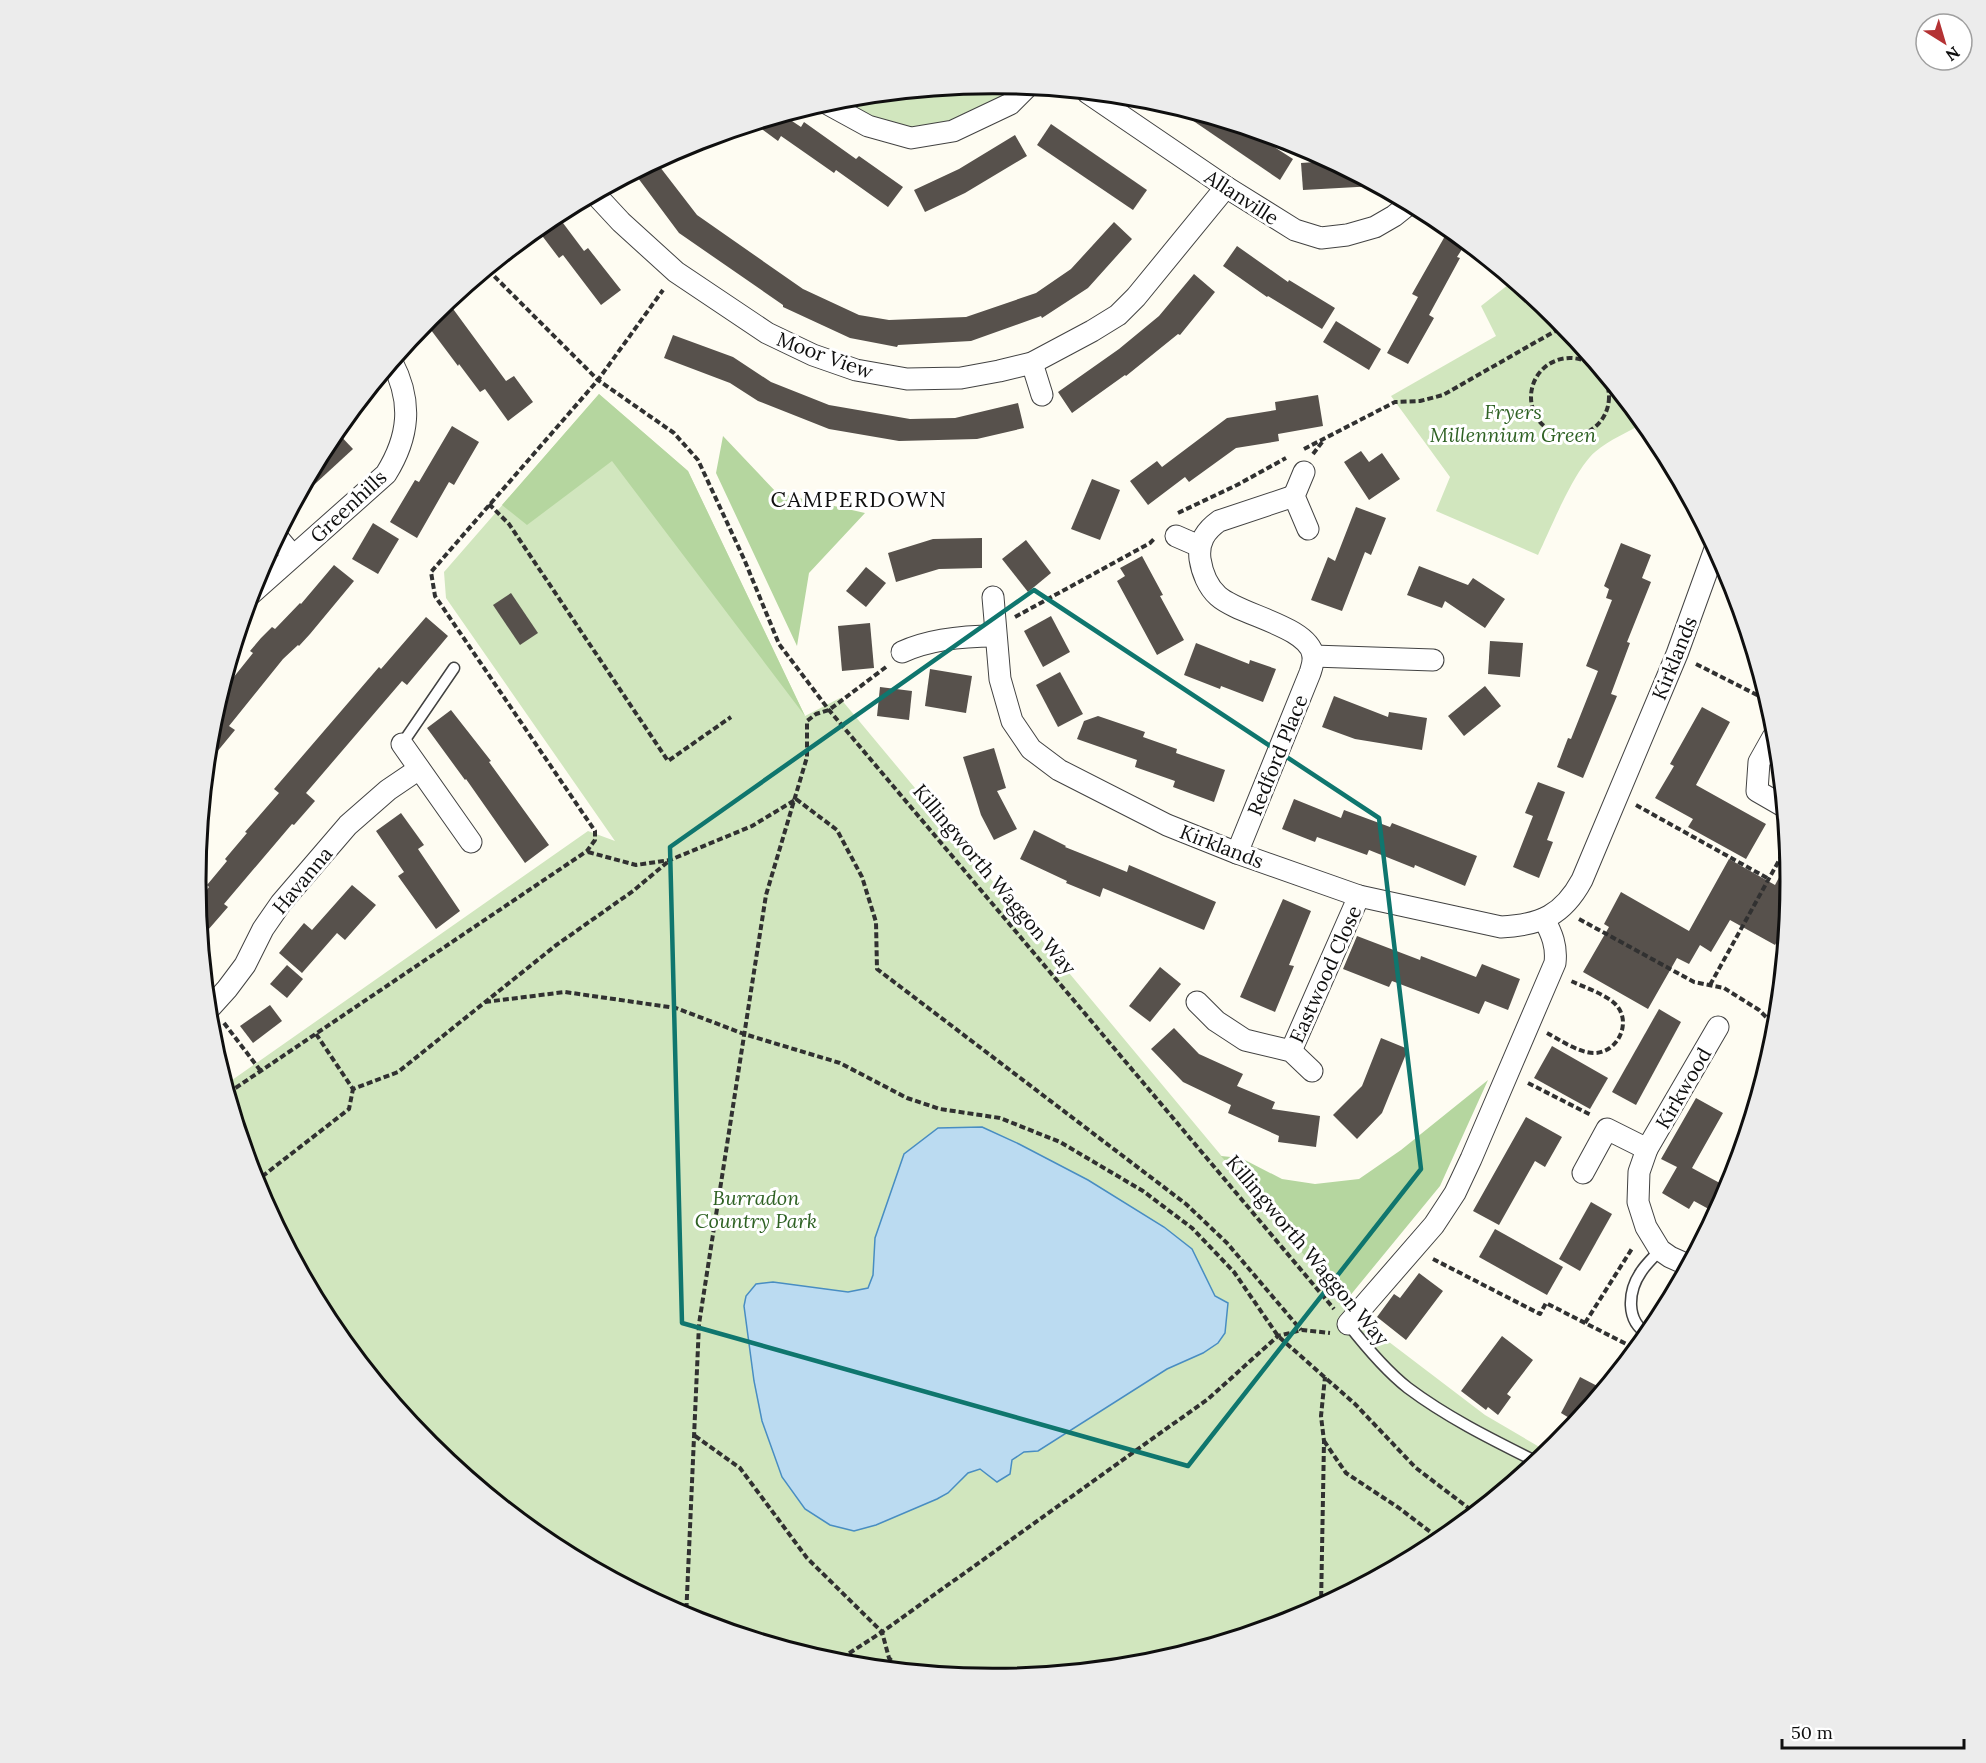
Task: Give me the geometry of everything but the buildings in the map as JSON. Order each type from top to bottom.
[{"type":"street","points":[[839,110],[868,126],[911,138],[953,131],[1010,104],[1019,95]]},
{"type":"street","name":"Allanville","points":[[1101,102],[1294,230],[1322,238],[1347,235],[1375,226],[1402,209]]},
{"type":"street","name":"Moor View","points":[[600,199],[621,222],[676,272],[767,333],[813,355],[856,370],[907,379],[961,378],[1032,363],[1118,315],[1136,297],[1226,186]]},
{"type":"street","points":[[1032,363],[1042,395]]},
{"type":"street","name":"Greenhills","points":[[266,581],[386,474],[396,458],[403,439],[406,418],[404,391],[395,370]]},
{"type":"street","points":[[1304,472],[1294,496],[1308,529]]},
{"type":"street","points":[[1294,496],[1219,521],[1210,528],[1199,546],[1204,574],[1218,596],[1297,635],[1307,643],[1313,656],[1433,660]]},
{"type":"street","points":[[1169,530],[1199,546]]},
{"type":"street","points":[[282,543],[293,556]]},
{"type":"street","name":"Kirklands","points":[[993,597],[1000,679],[1012,721],[1021,737],[1043,760],[1079,781],[1167,825],[1237,853],[1359,896],[1501,927],[1524,926],[1553,914],[1575,894],[1677,654],[1711,560]]},
{"type":"street","points":[[902,652],[925,644],[966,637],[995,636]]},
{"type":"street","name":"Redford Place","points":[[1237,853],[1314,663],[1313,656]]},
{"type":"street","points":[[402,744],[471,842]]},
{"type":"street","points":[[1768,746],[1759,762],[1757,791],[1775,802]]},
{"type":"street","name":"Havanna","points":[[216,1002],[246,965],[263,929],[280,903],[356,818],[388,790],[419,769]]},
{"type":"street","name":"Eastwood Close","points":[[1291,1052],[1359,896]]},
{"type":"street","points":[[1348,1324],[1434,1225],[1455,1193],[1552,971],[1556,952],[1553,937],[1553,914]]},
{"type":"street","name":"Eastwood Close","points":[[1197,1002],[1216,1021],[1245,1040],[1291,1052],[1312,1071]]},
{"type":"street","name":"Kirkwood","points":[[1660,1250],[1646,1227],[1638,1202],[1639,1172],[1647,1149],[1718,1027]]},
{"type":"street","name":"Kirkwood","points":[[1584,1173],[1607,1129],[1647,1149]]},
{"type":"street","points":[[1660,1250],[1682,1262]]},
{"type":"lane","points":[[402,744],[454,669]]},
{"type":"lane","points":[[1641,1328],[1631,1311],[1634,1285],[1642,1270],[1660,1250]]},
{"type":"lane","name":"Killingworth Waggon Way","points":[[1348,1324],[1377,1360],[1408,1388],[1476,1432],[1528,1458]]},
{"type":"path","points":[[234,1089],[587,852],[595,840],[595,831],[435,596],[430,572],[598,380],[676,272]]},
{"type":"path","name":"Killingworth Waggon Way","points":[[493,275],[598,380],[674,434],[698,460],[744,559],[779,644],[829,710],[1348,1324]]},
{"type":"path","points":[[995,636],[1008,621],[1150,543],[1169,530],[1182,510],[1237,485],[1395,402],[1432,399],[1443,395],[1555,331]]},
{"type":"path","points":[[1581,359],[1568,358],[1554,361],[1541,371],[1532,385],[1531,401],[1536,416],[1546,427],[1558,434],[1573,436],[1586,433],[1600,423],[1608,407],[1610,393]]},
{"type":"path","points":[[489,504],[509,524],[668,761],[731,717]]},
{"type":"path","points":[[687,1606],[699,1324],[766,895],[807,757],[807,721],[816,714],[829,710],[902,652]]},
{"type":"path","points":[[1677,654],[1757,695]]},
{"type":"path","points":[[1617,795],[1769,879]]},
{"type":"path","points":[[587,852],[636,865],[670,860],[752,826],[796,799]]},
{"type":"path","points":[[796,799],[837,830],[862,877],[876,922],[877,969],[1186,1204],[1227,1243],[1302,1330]]},
{"type":"path","points":[[353,1089],[398,1072],[555,946],[633,891],[670,860]]},
{"type":"path","points":[[1710,985],[1779,860]]},
{"type":"path","points":[[1553,914],[1694,982],[1724,988],[1759,1010],[1768,1019]]},
{"type":"path","points":[[1529,1024],[1587,1053],[1607,1050],[1621,1036],[1622,1017],[1619,1008],[1613,1002],[1552,971]]},
{"type":"path","points":[[485,1002],[564,992],[676,1008],[744,1034],[840,1063],[907,1098],[940,1109],[1000,1118],[1060,1142],[1143,1191],[1192,1228],[1234,1272],[1278,1336],[1355,1404],[1416,1468],[1469,1508]]},
{"type":"path","points":[[219,1019],[260,1070]]},
{"type":"path","points":[[263,1176],[349,1109],[353,1089],[316,1034]]},
{"type":"path","points":[[1508,1073],[1598,1118]]},
{"type":"path","points":[[1585,1323],[1646,1227]]},
{"type":"path","points":[[1413,1249],[1540,1314],[1546,1303],[1628,1345]]},
{"type":"path","points":[[847,1654],[1208,1399],[1278,1336],[1302,1330],[1331,1333],[1348,1324]]},
{"type":"path","points":[[1321,1596],[1324,1441],[1321,1416],[1325,1377]]},
{"type":"path","points":[[695,1436],[740,1468],[807,1558],[882,1632],[889,1658],[894,1662]]},
{"type":"path","points":[[1324,1441],[1346,1473],[1433,1534]]},
{"type":"highlighted area","points":[[1034,590],[1379,818],[1421,1169],[1188,1466],[682,1323],[670,847]]},
{"type":"green space","points":[[1004,94],[948,121],[912,128],[872,119],[853,108],[942,96]]},
{"type":"green space","name":"Fryers Millennium Green","points":[[1507,286],[1585,363],[1635,427],[1607,443],[1587,460],[1564,500],[1538,555],[1436,511],[1450,477],[1391,396],[1496,336],[1481,306]]},
{"type":"green space","name":"Burradon Country Park","points":[[599,394],[688,471],[805,716],[840,698],[1344,1303],[1372,1329],[1485,1415],[1539,1447],[1472,1506],[1430,1536],[1386,1563],[1294,1609],[1197,1642],[1096,1662],[1044,1667],[942,1667],[890,1662],[789,1642],[692,1609],[645,1587],[599,1563],[514,1506],[474,1473],[401,1400],[339,1319],[311,1275],[287,1230],[266,1183],[232,1080],[588,831],[615,841],[446,598],[444,572]]},
{"type":"green space","points":[[599,394],[688,471],[805,716],[612,461],[527,525],[502,505]]},
{"type":"green space","points":[[723,436],[777,493],[865,513],[809,573],[797,646],[716,473]]},
{"type":"green space","points":[[1488,1080],[1440,1186],[1344,1303],[1221,1156],[1241,1158],[1282,1179],[1315,1184],[1359,1179],[1401,1150]]},
{"type":"water","points":[[982,1127],[1088,1180],[1164,1227],[1192,1249],[1215,1296],[1228,1303],[1225,1333],[1218,1343],[1203,1353],[1167,1369],[1038,1451],[1024,1452],[1012,1460],[1010,1474],[997,1482],[980,1469],[968,1473],[948,1493],[937,1499],[876,1525],[854,1531],[830,1525],[805,1509],[782,1477],[762,1421],[754,1381],[744,1306],[746,1296],[756,1284],[773,1282],[848,1292],[868,1288],[873,1275],[875,1238],[904,1154],[938,1128]]},
{"type":"district","name":"CAMPERDOWN","points":[[859,499]]}]
